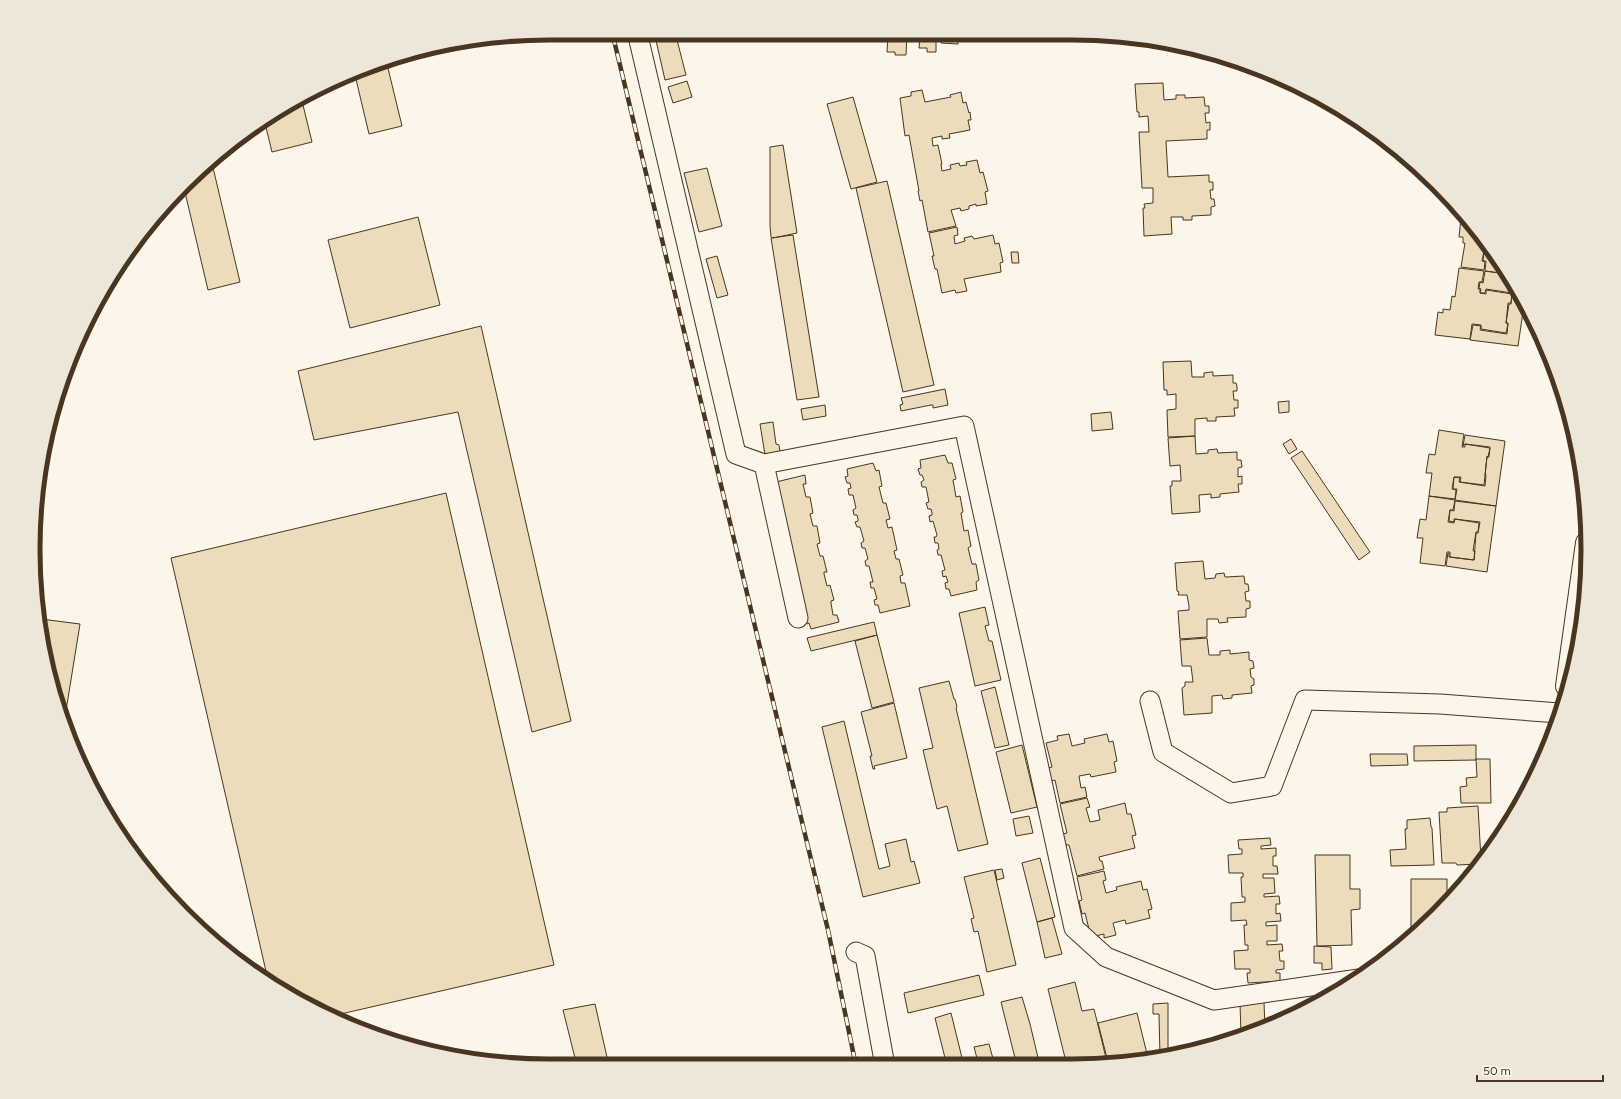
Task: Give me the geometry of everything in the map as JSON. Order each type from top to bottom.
[{"type":"street","points":[[639,40],[736,454],[764,464],[964,426],[1074,928],[1106,957],[1214,1000],[1341,982]]},
{"type":"street","points":[[764,464],[798,618]]},
{"type":"street","points":[[1150,701],[1163,752],[1230,793],[1272,786],[1305,700],[1440,704],[1554,713]]},
{"type":"street","points":[[856,952],[865,956],[884,1059]]},
{"type":"building","points":[[656,40],[677,40],[686,75],[665,80]]},
{"type":"building","points":[[888,40],[907,40],[906,55],[895,55],[895,52],[887,52]]},
{"type":"building","points":[[920,40],[936,40],[936,52],[927,52],[927,48],[919,48]]},
{"type":"building","points":[[941,40],[958,40],[958,44],[941,43]]},
{"type":"building","points":[[388,67],[402,126],[369,134],[356,79]]},
{"type":"building","points":[[687,81],[692,97],[673,103],[668,87]]},
{"type":"building","points":[[1163,83],[1164,100],[1176,99],[1176,95],[1185,95],[1185,98],[1204,97],[1205,106],[1209,106],[1209,113],[1205,113],[1206,123],[1210,122],[1210,130],[1207,130],[1207,139],[1166,141],[1168,177],[1209,175],[1209,182],[1213,182],[1213,190],[1210,190],[1211,199],[1214,199],[1215,206],[1211,207],[1211,215],[1192,216],[1192,220],[1183,220],[1183,217],[1171,217],[1172,234],[1144,236],[1143,208],[1145,208],[1144,204],[1153,203],[1153,188],[1142,188],[1139,132],[1149,132],[1148,116],[1139,117],[1139,112],[1137,112],[1135,84]]},
{"type":"building","points":[[922,90],[925,102],[951,97],[950,95],[961,92],[963,103],[966,102],[969,113],[970,112],[971,120],[968,120],[970,130],[949,134],[950,138],[942,139],[942,136],[932,138],[933,146],[938,145],[942,171],[951,169],[950,165],[959,163],[960,166],[967,165],[966,162],[977,160],[980,173],[983,172],[988,191],[985,192],[987,204],[976,206],[976,204],[969,206],[969,209],[961,211],[960,208],[951,210],[956,226],[928,232],[922,200],[920,201],[918,191],[909,135],[905,136],[900,98],[911,96],[911,92]]},
{"type":"building","points":[[853,97],[877,182],[851,189],[827,104]]},
{"type":"building","points":[[303,104],[312,142],[272,152],[266,126]]},
{"type":"building","points":[[783,145],[797,233],[773,238],[771,237],[770,226],[770,147]]},
{"type":"building","points":[[213,167],[240,282],[208,290],[185,193]]},
{"type":"building","points":[[707,168],[722,226],[699,232],[684,173]]},
{"type":"building","points":[[887,181],[934,385],[903,392],[856,188]]},
{"type":"building","points":[[418,217],[440,305],[350,328],[328,240]]},
{"type":"building","points":[[1461,221],[1485,251],[1482,261],[1485,262],[1484,270],[1461,267],[1465,243],[1463,243],[1463,237],[1459,237]]},
{"type":"building","points":[[957,227],[958,235],[954,236],[955,244],[965,241],[964,238],[972,236],[974,239],[993,235],[995,244],[999,243],[1003,262],[1000,263],[1001,272],[964,279],[967,291],[956,293],[955,290],[942,293],[937,269],[935,269],[932,256],[934,256],[929,233]]},
{"type":"building","points":[[793,235],[819,397],[797,400],[771,238]]},
{"type":"building","points":[[1484,251],[1499,273],[1485,271],[1486,261],[1483,261]]},
{"type":"building","points":[[1011,252],[1018,252],[1019,263],[1012,263]]},
{"type":"building","points":[[717,256],[728,295],[717,298],[706,259]]},
{"type":"building","points":[[1459,268],[1484,271],[1482,282],[1479,282],[1478,289],[1480,289],[1480,293],[1486,294],[1486,290],[1512,294],[1511,303],[1508,303],[1506,323],[1508,324],[1506,333],[1481,329],[1481,325],[1472,324],[1470,339],[1435,335],[1438,312],[1443,313],[1443,309],[1450,310],[1452,296],[1455,297]]},
{"type":"building","points":[[1485,271],[1499,273],[1512,293],[1486,289],[1485,293],[1480,293],[1480,282],[1483,283]]},
{"type":"building","points":[[1512,293],[1523,314],[1518,346],[1470,340],[1473,325],[1481,326],[1480,330],[1507,334],[1508,323],[1506,323],[1509,304],[1511,304]]},
{"type":"building","points":[[481,326],[571,721],[532,732],[458,412],[314,440],[298,371]]},
{"type":"building","points":[[1191,361],[1192,377],[1204,377],[1204,373],[1211,372],[1213,372],[1213,376],[1233,375],[1233,383],[1236,383],[1237,386],[1237,391],[1233,391],[1234,400],[1238,400],[1238,408],[1234,408],[1235,416],[1216,417],[1216,421],[1207,421],[1207,418],[1195,419],[1195,436],[1168,437],[1167,410],[1176,409],[1176,394],[1167,395],[1167,390],[1164,390],[1163,362]]},
{"type":"building","points":[[945,389],[948,405],[933,408],[933,405],[931,405],[901,411],[900,405],[903,404],[901,398]]},
{"type":"building","points":[[1289,401],[1289,412],[1279,413],[1278,402]]},
{"type":"building","points":[[825,405],[826,416],[803,420],[801,409]]},
{"type":"building","points":[[1111,412],[1113,429],[1092,431],[1091,414]]},
{"type":"building","points":[[773,422],[776,444],[779,445],[780,452],[765,455],[760,424]]},
{"type":"building","points":[[1439,430],[1464,434],[1462,447],[1465,447],[1465,444],[1490,448],[1488,457],[1487,456],[1484,485],[1460,482],[1461,477],[1454,477],[1452,489],[1456,490],[1455,499],[1429,496],[1432,473],[1426,473],[1429,454],[1435,455]]},
{"type":"building","points":[[1465,435],[1505,441],[1496,506],[1455,500],[1457,489],[1453,489],[1454,477],[1460,478],[1459,482],[1485,486],[1487,457],[1489,457],[1490,447],[1465,444],[1463,446]]},
{"type":"building","points":[[1195,436],[1196,454],[1208,453],[1208,450],[1217,449],[1218,453],[1237,452],[1237,460],[1241,460],[1242,467],[1238,468],[1238,477],[1242,476],[1242,484],[1238,484],[1239,492],[1220,494],[1220,497],[1211,498],[1211,494],[1199,495],[1200,512],[1172,514],[1170,486],[1172,486],[1172,481],[1181,481],[1181,479],[1180,465],[1170,466],[1168,438]]},
{"type":"building","points":[[1291,439],[1297,449],[1289,454],[1283,444]]},
{"type":"building","points":[[1302,451],[1370,552],[1359,560],[1291,458]]},
{"type":"building","points":[[945,455],[948,463],[952,463],[956,479],[953,480],[956,497],[960,496],[964,531],[968,530],[971,546],[968,548],[972,564],[976,564],[979,580],[976,582],[977,590],[951,596],[949,589],[946,589],[945,583],[948,582],[946,576],[943,577],[942,571],[945,570],[941,555],[938,555],[938,543],[935,543],[934,537],[937,535],[933,521],[930,522],[929,516],[932,515],[932,513],[931,509],[928,509],[926,503],[929,502],[926,487],[922,487],[921,482],[924,480],[918,469],[921,468],[920,460]]},
{"type":"building","points":[[873,463],[876,471],[879,470],[882,486],[879,487],[883,503],[886,503],[890,519],[886,520],[888,528],[892,527],[897,550],[894,551],[896,559],[899,559],[903,575],[900,576],[901,583],[905,583],[910,606],[880,613],[878,605],[875,605],[874,600],[877,599],[874,588],[871,588],[870,582],[873,582],[869,566],[866,566],[865,561],[868,559],[865,548],[862,548],[861,543],[864,541],[860,527],[857,527],[855,522],[858,521],[858,519],[857,515],[854,515],[853,510],[856,508],[853,495],[849,495],[848,489],[851,488],[850,483],[847,483],[845,477],[848,476],[847,469]]},
{"type":"building","points":[[805,475],[806,484],[803,484],[806,497],[810,497],[813,513],[810,514],[813,526],[817,526],[820,543],[817,544],[820,556],[823,556],[827,572],[824,572],[824,574],[827,586],[830,585],[834,600],[831,601],[833,615],[837,615],[839,622],[811,629],[809,623],[807,624],[776,482]]},
{"type":"building","points":[[446,493],[554,965],[341,1014],[295,991],[266,973],[171,558]]},
{"type":"building","points":[[1429,496],[1455,500],[1453,510],[1450,510],[1448,522],[1454,523],[1455,519],[1479,523],[1473,551],[1475,551],[1474,560],[1450,557],[1450,552],[1447,552],[1445,566],[1420,563],[1423,538],[1417,538],[1420,519],[1426,520]]},
{"type":"building","points":[[1455,501],[1496,506],[1487,572],[1446,566],[1448,553],[1449,557],[1474,560],[1476,533],[1478,533],[1480,522],[1454,519],[1454,522],[1449,521],[1450,510],[1454,511]]},
{"type":"building","points":[[1203,561],[1205,579],[1215,578],[1216,574],[1224,573],[1225,577],[1244,576],[1245,584],[1248,584],[1249,591],[1245,592],[1246,601],[1250,601],[1250,608],[1246,609],[1246,617],[1227,618],[1228,622],[1219,623],[1218,619],[1207,619],[1207,637],[1180,639],[1178,611],[1189,610],[1189,606],[1187,595],[1178,595],[1179,592],[1177,591],[1175,563]]},
{"type":"building","points":[[985,607],[989,625],[985,626],[989,641],[992,641],[1001,680],[975,686],[959,613]]},
{"type":"building","points":[[45,619],[80,624],[66,710],[57,681]]},
{"type":"building","points":[[874,622],[877,635],[811,651],[807,638]]},
{"type":"building","points":[[877,635],[894,702],[872,708],[855,641]]},
{"type":"building","points":[[1207,638],[1209,655],[1220,655],[1220,651],[1230,650],[1230,654],[1249,652],[1249,660],[1253,661],[1254,668],[1250,669],[1251,677],[1254,679],[1254,685],[1251,686],[1252,693],[1232,695],[1232,698],[1223,699],[1222,695],[1212,696],[1212,713],[1184,715],[1182,688],[1185,686],[1185,682],[1193,682],[1191,666],[1182,666],[1180,640]]},
{"type":"building","points":[[949,681],[957,707],[988,844],[958,851],[947,806],[937,809],[923,750],[933,748],[919,688]]},
{"type":"building","points":[[995,687],[1009,745],[995,748],[981,691]]},
{"type":"building","points":[[894,703],[907,758],[874,766],[875,769],[873,769],[870,756],[872,756],[861,712]]},
{"type":"building","points":[[844,721],[879,869],[890,866],[885,844],[906,839],[911,862],[914,861],[920,883],[863,897],[822,727]]},
{"type":"building","points":[[1069,734],[1072,746],[1085,743],[1084,739],[1107,734],[1109,742],[1113,741],[1117,761],[1114,762],[1116,772],[1091,777],[1090,774],[1079,776],[1081,788],[1085,787],[1087,797],[1060,803],[1055,780],[1051,781],[1048,768],[1052,767],[1046,743],[1058,740],[1057,736]]},
{"type":"building","points":[[1022,745],[1037,807],[1011,813],[996,752]]},
{"type":"building","points":[[1476,745],[1476,760],[1414,761],[1414,746]]},
{"type":"building","points":[[1370,754],[1407,754],[1408,765],[1371,766]]},
{"type":"building","points":[[1476,759],[1490,759],[1491,803],[1461,803],[1460,787],[1467,786],[1466,778],[1477,777]]},
{"type":"building","points":[[1087,798],[1090,807],[1086,808],[1090,822],[1100,820],[1098,810],[1125,803],[1127,814],[1131,814],[1136,835],[1132,836],[1135,848],[1099,857],[1100,861],[1102,861],[1104,869],[1077,876],[1069,845],[1066,845],[1063,834],[1067,833],[1060,804]]},
{"type":"building","points":[[1478,806],[1481,853],[1472,864],[1457,865],[1456,863],[1442,863],[1439,812],[1447,812],[1447,808]]},
{"type":"building","points":[[1029,816],[1033,833],[1016,836],[1013,819]]},
{"type":"building","points":[[1430,818],[1434,865],[1391,866],[1390,850],[1406,849],[1405,829],[1407,829],[1407,820]]},
{"type":"building","points":[[1270,838],[1271,845],[1261,846],[1261,849],[1276,848],[1276,856],[1273,856],[1273,866],[1277,866],[1278,874],[1263,874],[1263,878],[1274,878],[1275,893],[1264,894],[1264,897],[1279,896],[1280,904],[1276,904],[1276,914],[1280,913],[1281,921],[1266,922],[1266,926],[1277,925],[1277,941],[1267,941],[1267,945],[1282,944],[1283,951],[1279,951],[1280,961],[1284,961],[1284,969],[1276,970],[1276,973],[1280,973],[1280,981],[1248,983],[1247,973],[1250,973],[1250,969],[1235,969],[1234,951],[1248,950],[1248,945],[1245,945],[1244,925],[1247,925],[1246,920],[1231,921],[1231,903],[1245,902],[1245,897],[1242,897],[1241,877],[1243,877],[1243,873],[1229,873],[1228,855],[1242,854],[1242,849],[1239,849],[1238,840]]},
{"type":"building","points":[[1315,855],[1350,855],[1350,889],[1360,889],[1360,909],[1351,910],[1352,945],[1317,946]]},
{"type":"building","points":[[1040,858],[1055,917],[1037,922],[1022,863]]},
{"type":"building","points":[[1002,869],[1004,878],[997,880],[995,870]]},
{"type":"building","points":[[994,870],[1016,965],[987,972],[978,931],[974,932],[971,919],[974,918],[964,877]]},
{"type":"building","points":[[1104,871],[1106,880],[1103,881],[1106,893],[1117,890],[1116,887],[1141,881],[1143,890],[1147,889],[1152,909],[1148,910],[1150,918],[1126,924],[1125,920],[1113,923],[1116,935],[1104,938],[1104,934],[1091,937],[1085,913],[1082,914],[1079,901],[1082,900],[1077,877]]},
{"type":"building","points":[[1411,879],[1447,879],[1447,894],[1411,929]]},
{"type":"building","points":[[1052,918],[1062,954],[1045,958],[1037,922]]},
{"type":"building","points":[[1314,946],[1331,947],[1332,969],[1322,970],[1322,963],[1314,963]]},
{"type":"building","points":[[979,975],[984,995],[908,1013],[904,993]]},
{"type":"building","points":[[1075,982],[1082,1011],[1094,1009],[1106,1058],[1065,1059],[1048,989]]},
{"type":"building","points":[[1328,987],[1328,990],[1313,997],[1313,988]]},
{"type":"building","points":[[1022,997],[1038,1059],[1015,1059],[1001,1002]]},
{"type":"building","points":[[1264,1002],[1265,1020],[1241,1030],[1240,1003]]},
{"type":"building","points":[[1168,1003],[1168,1050],[1160,1051],[1159,1014],[1153,1014],[1153,1004]]},
{"type":"building","points":[[595,1004],[607,1059],[575,1059],[563,1010]]},
{"type":"building","points":[[951,1013],[962,1059],[945,1059],[935,1018]]},
{"type":"building","points":[[1137,1013],[1147,1053],[1107,1058],[1098,1023]]},
{"type":"building","points":[[989,1044],[993,1059],[977,1059],[974,1047]]},
{"type":"railway","points":[[614,40],[828,930],[855,1059]]}]
